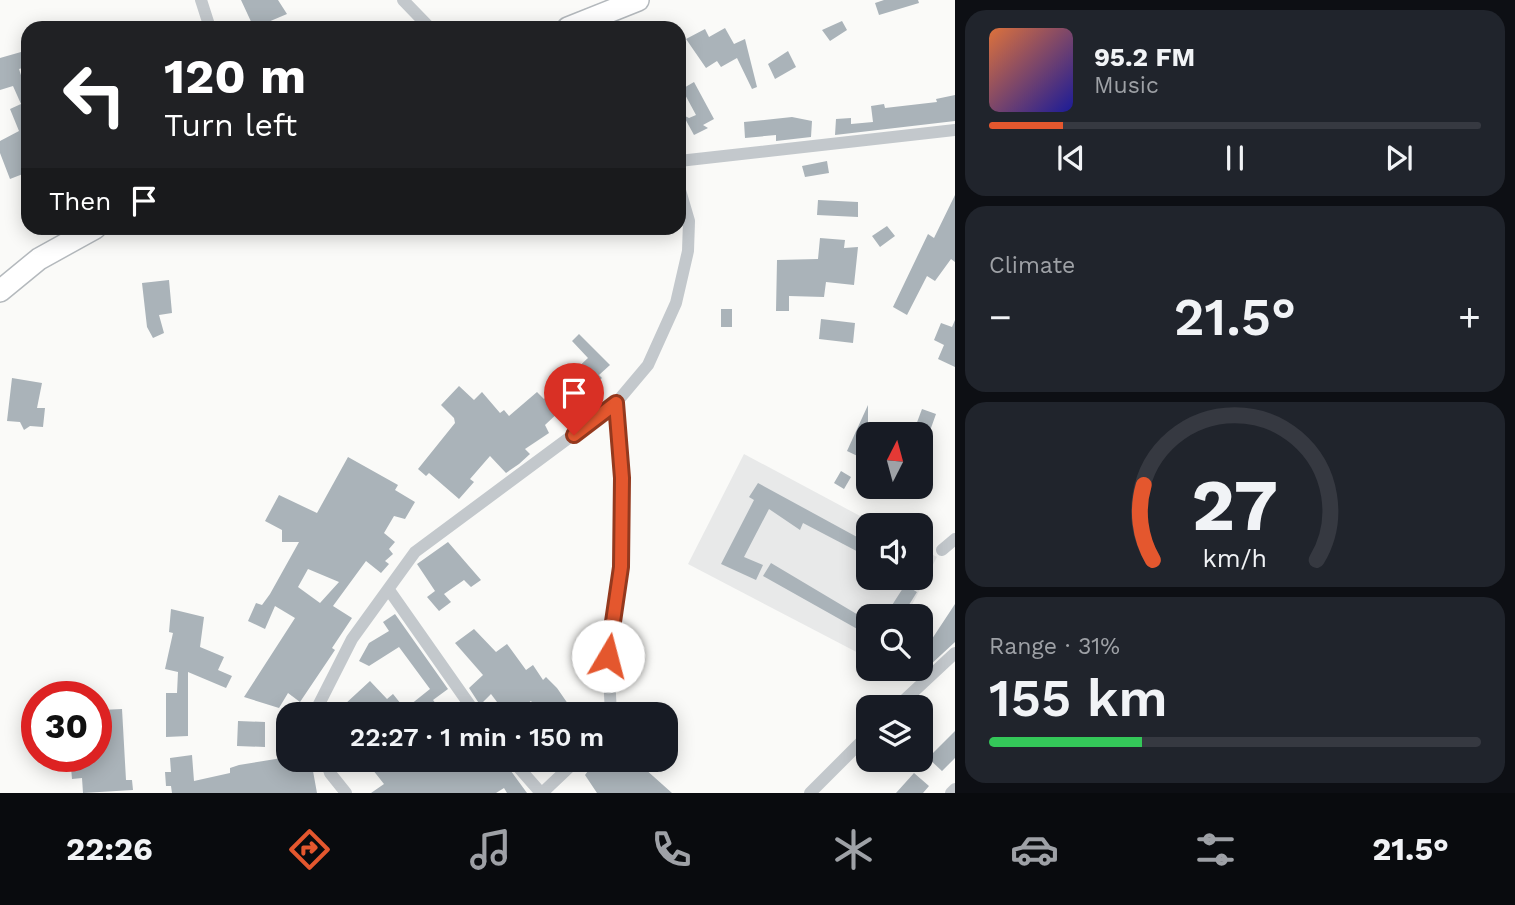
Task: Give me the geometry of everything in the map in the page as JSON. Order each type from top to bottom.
[{"type":"highway","points":[[597,21],[638,0]]},
{"type":"highway","points":[[0,290],[39,259],[82,235]]},
{"type":"street","points":[[201,0],[208,21]]},
{"type":"street","points":[[403,0],[423,21]]},
{"type":"street","points":[[686,160],[955,130]]},
{"type":"street","points":[[320,702],[352,639],[415,552],[438,532],[467,516],[616,403],[648,365],[677,303],[688,251],[689,221],[686,211]]},
{"type":"street","points":[[610,702],[608,656],[621,567],[622,478],[616,403]]},
{"type":"street","points":[[942,550],[955,539]]},
{"type":"street","points":[[389,590],[468,702]]},
{"type":"street","points":[[910,695],[955,653]]},
{"type":"street","points":[[810,793],[856,747]]},
{"type":"street","points":[[330,772],[346,793]]},
{"type":"street","points":[[523,772],[541,793],[564,772]]},
{"type":"street","points":[[951,793],[955,789]]},
{"type":"shaded area","points":[[744,454],[856,514],[856,590],[920,590],[912,604],[856,604],[856,652],[688,564]]},
{"type":"building","points":[[241,0],[278,0],[287,14],[270,21],[251,21]]},
{"type":"building","points":[[884,0],[918,0],[919,3],[879,15],[875,3]]},
{"type":"building","points":[[842,21],[847,30],[830,41],[822,30]]},
{"type":"building","points":[[725,28],[734,44],[745,39],[757,87],[752,89],[737,58],[721,67],[717,61],[706,68],[686,39],[705,29],[709,37]]},
{"type":"building","points":[[788,51],[796,67],[775,79],[768,64]]},
{"type":"building","points":[[21,52],[21,104],[13,86],[0,90],[0,58]]},
{"type":"building","points":[[694,82],[714,119],[703,125],[708,128],[694,135],[686,120],[686,116],[696,115],[686,96],[686,87]]},
{"type":"building","points":[[955,95],[955,121],[835,135],[836,119],[851,118],[851,124],[873,122],[871,106],[884,104],[885,108],[937,102],[936,99]]},
{"type":"building","points":[[21,104],[21,175],[10,179],[0,153],[0,141],[19,131],[10,109]]},
{"type":"building","points":[[792,117],[812,121],[811,137],[776,141],[776,135],[745,138],[744,122]]},
{"type":"building","points":[[827,161],[829,173],[805,177],[802,166]]},
{"type":"building","points":[[955,195],[955,262],[951,259],[935,281],[927,276],[907,315],[893,307],[928,234],[934,238]]},
{"type":"building","points":[[818,200],[858,202],[858,217],[817,215]]},
{"type":"building","points":[[887,226],[895,236],[880,247],[872,236]]},
{"type":"building","points":[[820,238],[845,240],[844,248],[858,247],[854,285],[826,282],[824,297],[789,296],[789,311],[776,311],[777,260],[818,259]]},
{"type":"building","points":[[169,280],[172,313],[159,315],[164,333],[153,338],[147,327],[142,283]]},
{"type":"building","points":[[721,309],[732,309],[732,327],[721,327]]},
{"type":"building","points":[[821,319],[855,323],[853,343],[819,339]]},
{"type":"building","points":[[955,320],[955,367],[938,359],[944,345],[934,340],[941,323],[952,327]]},
{"type":"building","points":[[579,334],[610,365],[599,375],[602,378],[572,404],[575,406],[568,414],[562,409],[545,425],[549,433],[525,449],[530,454],[519,464],[506,473],[490,456],[470,479],[474,482],[459,499],[429,473],[426,476],[418,469],[455,423],[454,418],[441,405],[459,386],[474,400],[482,392],[500,413],[504,410],[509,416],[537,392],[544,399],[588,358],[572,341]]},
{"type":"building","points":[[12,378],[42,383],[37,408],[45,408],[43,427],[30,426],[24,430],[20,422],[7,421]]},
{"type":"building","points":[[868,405],[868,422],[860,422]]},
{"type":"building","points":[[922,409],[936,414],[933,422],[917,422]]},
{"type":"building","points":[[856,431],[856,455],[847,451]]},
{"type":"building","points":[[348,457],[398,485],[395,490],[415,502],[405,519],[394,516],[384,533],[395,542],[389,549],[393,554],[385,561],[389,564],[381,573],[366,561],[333,606],[352,618],[332,648],[335,650],[300,702],[288,693],[283,702],[276,702],[276,707],[244,697],[295,618],[275,606],[265,629],[248,621],[256,603],[262,605],[270,594],[299,542],[282,542],[282,530],[265,521],[279,495],[317,513]],"holes":[[[308,569],[339,582],[320,603],[298,587]]]},
{"type":"building","points":[[841,471],[851,477],[844,489],[834,483]]},
{"type":"building","points":[[758,483],[856,536],[856,551],[803,523],[800,530],[769,509],[744,557],[763,565],[756,580],[721,564],[754,500],[749,497]]},
{"type":"building","points":[[448,542],[481,580],[471,587],[464,580],[444,594],[451,602],[439,611],[427,597],[435,591],[417,564]]},
{"type":"building","points":[[771,563],[856,614],[856,628],[763,576]]},
{"type":"building","points":[[902,590],[917,592],[910,604],[893,604]]},
{"type":"building","points":[[955,604],[955,642],[933,662],[933,637]]},
{"type":"building","points":[[171,609],[204,617],[200,647],[224,657],[218,670],[232,676],[226,688],[188,672],[188,736],[166,737],[166,693],[177,693],[178,672],[165,669],[173,633],[169,632]]},
{"type":"building","points":[[395,614],[448,689],[433,700],[435,702],[414,702],[430,689],[399,647],[369,666],[359,661],[369,643],[389,631],[383,622]]},
{"type":"building","points":[[474,629],[496,652],[507,644],[526,670],[533,665],[543,680],[546,677],[567,702],[497,702],[491,694],[483,702],[478,702],[469,688],[483,675],[455,643]]},
{"type":"building","points":[[370,681],[387,699],[393,694],[399,702],[347,702]]},
{"type":"building","points":[[112,709],[122,709],[126,780],[132,780],[133,790],[83,793],[82,778],[72,779],[71,772],[112,772]]},
{"type":"building","points":[[238,721],[265,722],[265,747],[237,746]]},
{"type":"building","points":[[955,731],[955,758],[942,771],[933,763],[933,753]]},
{"type":"building","points":[[192,755],[194,781],[230,773],[230,768],[239,765],[276,759],[276,772],[313,772],[317,793],[172,793],[171,786],[166,786],[165,772],[171,772],[170,758]]},
{"type":"building","points":[[374,772],[512,772],[527,793],[507,793],[504,788],[496,793],[371,793],[384,784]]},
{"type":"building","points":[[587,772],[648,772],[672,793],[597,793],[585,775]]},
{"type":"building","points":[[914,773],[929,786],[923,793],[896,793]]},
{"type":"route","points":[[574,435],[616,403],[622,478],[621,567],[608,656]]}]
